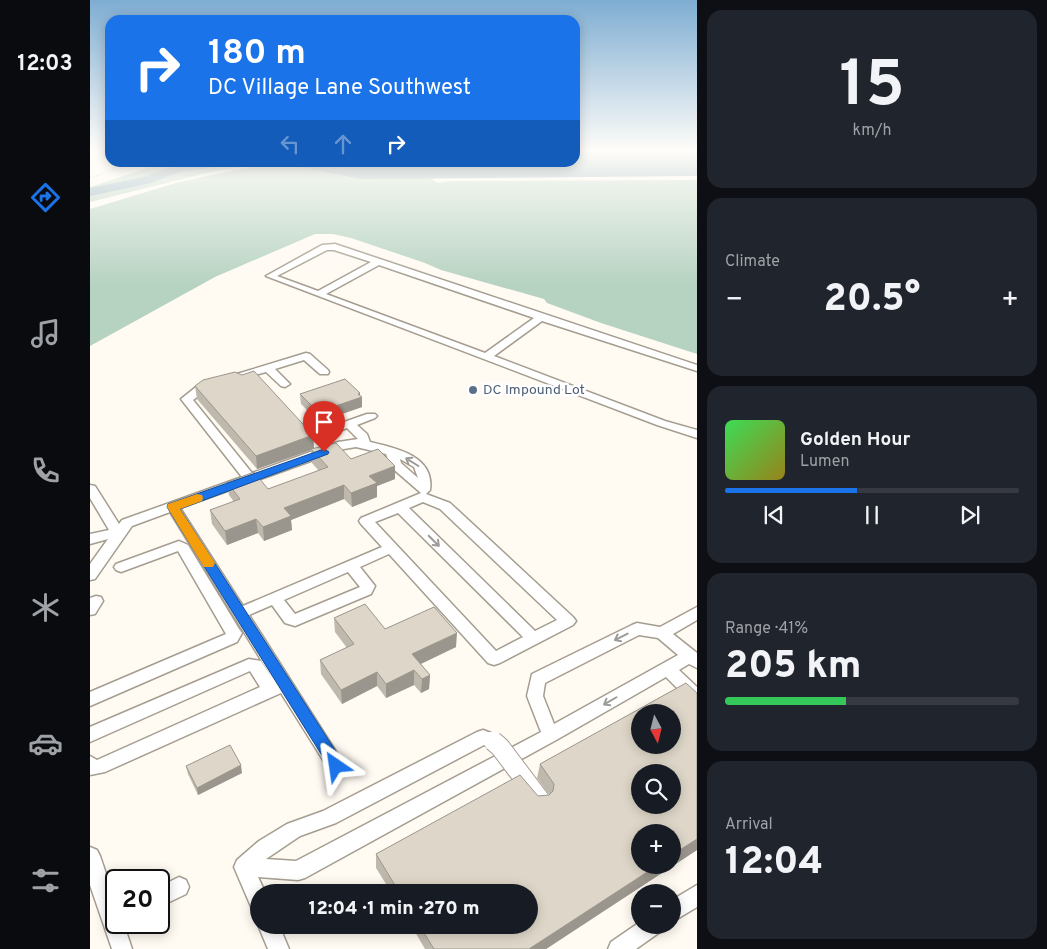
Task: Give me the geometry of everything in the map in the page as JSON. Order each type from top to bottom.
[{"type":"street","points":[[697,368],[330,246],[270,276],[661,423],[697,434]]},
{"type":"street","points":[[319,294],[379,262]]},
{"type":"street","points":[[486,357],[542,317]]},
{"type":"street","points":[[250,479],[187,399],[200,389],[306,356],[324,372]]},
{"type":"street","points":[[268,368],[285,384]]},
{"type":"street","points":[[332,430],[371,416]]},
{"type":"street","points":[[350,424],[364,437],[365,444]]},
{"type":"street","points":[[90,574],[127,523],[342,445],[365,444],[392,453],[396,464],[423,493],[445,506],[568,621],[494,659],[366,521],[400,507],[423,493]]},
{"type":"street","points":[[90,489],[105,510],[118,534]]},
{"type":"street","points":[[172,507],[277,687],[336,766]]},
{"type":"street","points":[[400,507],[534,639]]},
{"type":"street","points":[[90,538],[98,535],[118,534]]},
{"type":"street","points":[[90,699],[232,638],[234,633],[232,610],[179,546],[121,567]]},
{"type":"street","points":[[232,610],[275,598],[391,548]]},
{"type":"street","points":[[275,598],[290,619],[295,620],[366,590],[368,586],[350,565]]},
{"type":"street","points":[[662,633],[697,613]]},
{"type":"street","points":[[244,867],[298,871],[552,734],[667,669],[693,659],[662,633],[636,629],[538,680],[535,696],[546,726],[552,734]]},
{"type":"street","points":[[90,735],[249,664],[255,665],[277,687]]},
{"type":"street","points":[[667,669],[697,697]]},
{"type":"street","points":[[90,764],[92,768],[99,767],[277,687]]},
{"type":"street","points":[[244,867],[266,847],[294,830],[329,817],[483,737],[500,747],[540,800]]},
{"type":"street","points":[[90,856],[105,896]]},
{"type":"street","points":[[244,867],[251,884]]},
{"type":"street","points":[[170,892],[179,887]]},
{"type":"street","points":[[681,906],[697,895]]},
{"type":"street","points":[[118,934],[122,949]]},
{"type":"street","points":[[272,934],[279,949]]},
{"type":"street","points":[[618,949],[640,934]]},
{"type":"green space","points":[[90,196],[113,196],[90,202]]},
{"type":"green space","points":[[132,196],[697,196],[697,354],[601,323],[547,303],[544,299],[441,270],[351,238],[333,234],[315,234],[215,277],[90,346],[90,209]]},
{"type":"building","points":[[254,371],[313,435],[256,456],[195,386],[203,380],[235,372],[242,375]]},
{"type":"building","points":[[345,379],[362,397],[318,412],[300,394]]},
{"type":"building","points":[[336,443],[351,459],[378,449],[395,466],[369,476],[377,483],[351,493],[344,485],[284,508],[291,516],[263,527],[256,519],[225,531],[210,510],[240,499],[227,482],[254,472],[268,489],[328,467],[311,449]]},
{"type":"building","points":[[365,604],[385,629],[434,607],[457,633],[412,654],[430,675],[422,679],[414,670],[386,684],[377,672],[341,690],[320,660],[354,644],[334,618]]},
{"type":"building","points":[[686,683],[697,693],[697,839],[681,849],[681,824],[631,824],[631,874],[644,874],[529,949],[434,949],[425,934],[538,934],[538,884],[394,884],[376,854],[520,775],[538,796],[549,795],[553,791],[554,784],[540,764],[631,714],[631,754],[681,754],[681,704],[648,704]]},
{"type":"building","points":[[230,745],[241,765],[197,788],[186,766]]},
{"type":"slow traffic","points":[[197,498],[172,507],[208,563]]},
{"type":"place","name":"DC Impound Lot","points":[[473,390]]},
{"type":"route","points":[[324,452],[172,507],[336,766]]}]
